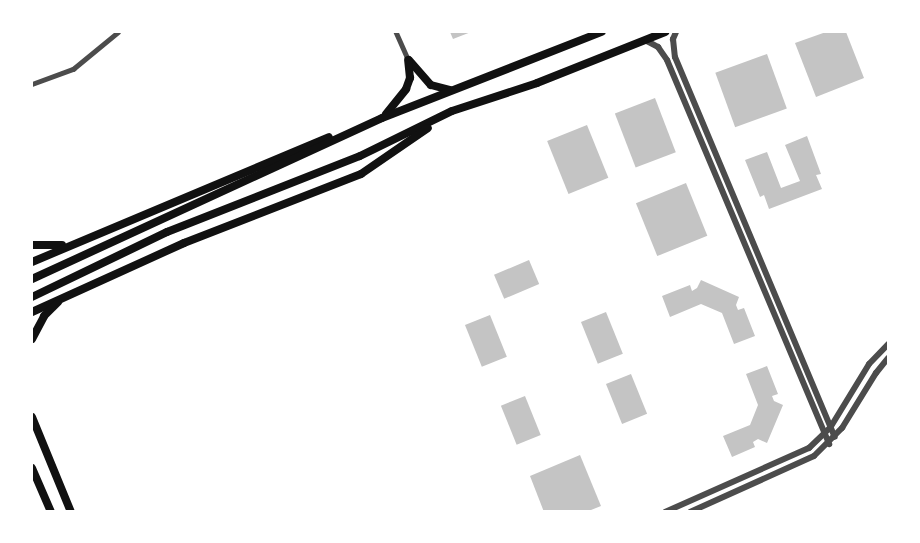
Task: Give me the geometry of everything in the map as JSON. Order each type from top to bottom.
[{"type":"main road","points":[[32,279],[382,118],[602,32]]},
{"type":"main road","points":[[32,297],[167,232],[360,156],[453,111],[537,83],[665,32]]},
{"type":"main road","points":[[408,60],[431,85],[453,90]]},
{"type":"main road","points":[[32,262],[337,133],[382,118],[406,89],[408,60]]},
{"type":"main road","points":[[32,312],[184,243],[361,174],[453,111]]},
{"type":"main road","points":[[32,245],[69,245]]},
{"type":"main road","points":[[32,339],[44,316],[68,295]]},
{"type":"main road","points":[[32,417],[71,512]]},
{"type":"main road","points":[[32,468],[51,512]]},
{"type":"street","points":[[32,84],[74,69],[118,32]]},
{"type":"street","points":[[396,32],[408,60]]},
{"type":"street","points":[[676,32],[673,39],[676,57],[835,437]]},
{"type":"street","points":[[645,40],[658,47],[667,60],[823,436],[829,444]]},
{"type":"street","points":[[665,512],[792,458],[823,436],[869,364],[888,344]]},
{"type":"street","points":[[690,512],[796,466],[829,444],[888,358]]},
{"type":"building","points":[[450,32],[471,32],[453,39]]},
{"type":"building","points":[[826,32],[846,32],[864,78],[816,97],[795,43]]},
{"type":"building","points":[[767,54],[787,109],[735,127],[715,73]]},
{"type":"building","points":[[655,98],[676,152],[636,168],[615,113]]},
{"type":"building","points":[[587,125],[608,178],[568,194],[547,141]]},
{"type":"building","points":[[807,136],[821,174],[816,175],[822,189],[769,209],[764,195],[760,197],[745,160],[767,152],[781,188],[800,181],[785,145]]},
{"type":"building","points":[[686,183],[707,236],[657,256],[636,203]]},
{"type":"building","points":[[529,260],[539,284],[504,299],[494,275]]},
{"type":"building","points":[[701,280],[739,297],[736,305],[738,310],[744,308],[755,336],[734,344],[722,313],[701,304],[670,317],[662,296],[690,285],[692,291]]},
{"type":"building","points":[[606,312],[623,354],[598,364],[581,322]]},
{"type":"building","points":[[490,315],[507,357],[482,367],[465,325]]},
{"type":"building","points":[[767,366],[778,394],[772,396],[774,401],[783,405],[767,443],[758,439],[753,442],[755,447],[732,457],[723,436],[750,425],[758,405],[746,374]]},
{"type":"building","points":[[631,374],[647,414],[622,424],[606,384]]},
{"type":"building","points":[[525,396],[541,435],[517,445],[501,406]]},
{"type":"building","points":[[580,455],[601,506],[586,512],[544,512],[530,476]]}]
